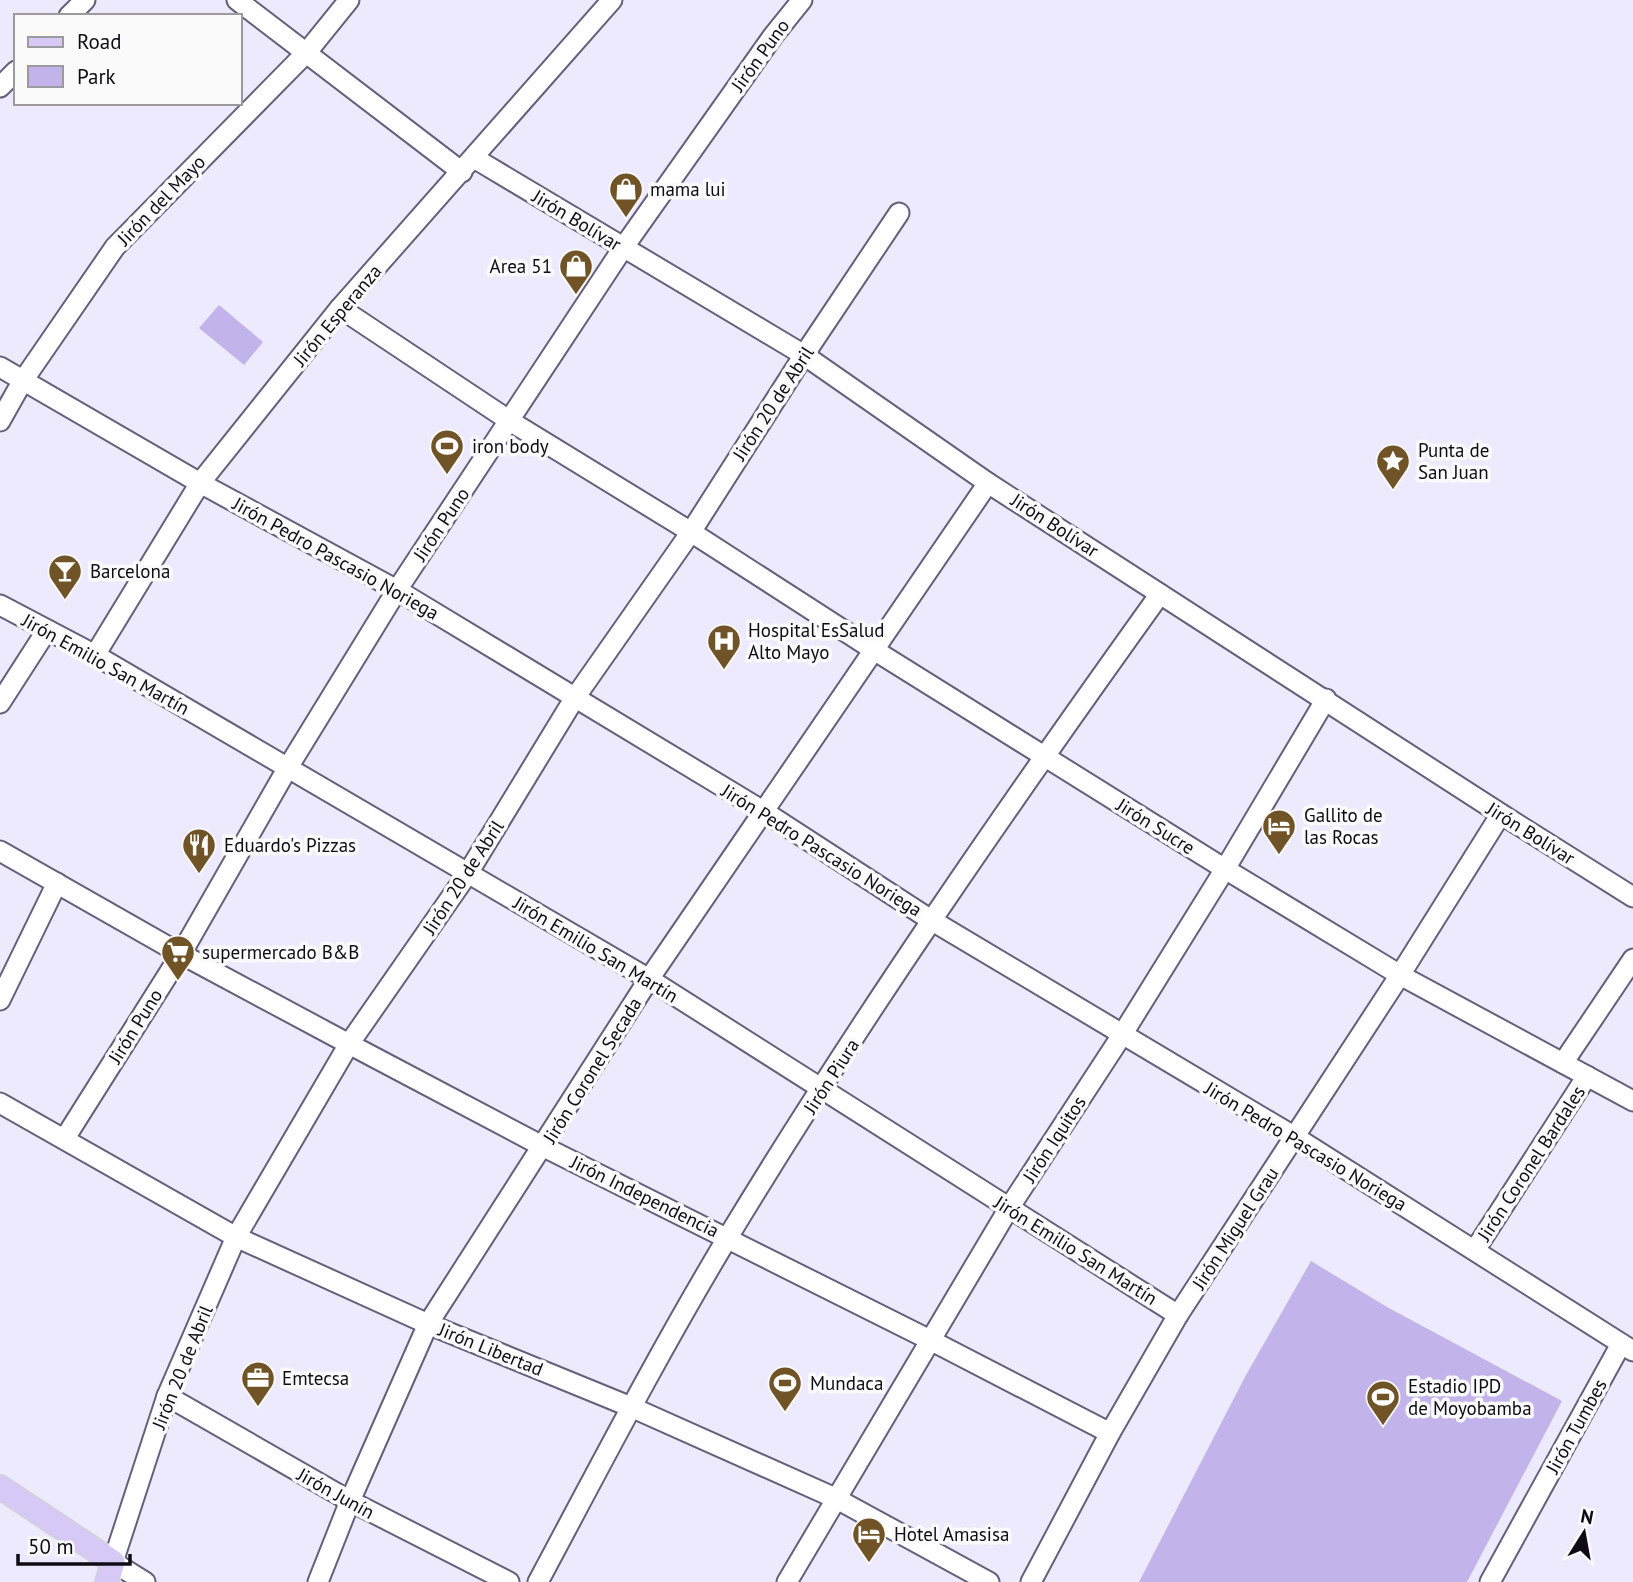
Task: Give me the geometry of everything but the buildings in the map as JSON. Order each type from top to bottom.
[{"type":"main road","points":[[0,1487],[110,1572]]},
{"type":"street","points":[[71,14],[85,0]]},
{"type":"street","name":"Jirón Bolívar","points":[[237,0],[468,165],[623,248],[804,355],[988,483],[1633,897]]},
{"type":"street","name":"Jirón del Mayo","points":[[0,421],[22,382],[115,247],[307,52],[349,0]]},
{"type":"street","name":"Jirón Esperanza","points":[[95,655],[201,483],[340,308],[612,0]]},
{"type":"street","name":"Jirón Puno","points":[[65,1138],[181,954],[287,769],[397,590],[623,248],[773,36],[802,0]]},
{"type":"street","points":[[0,87],[14,73]]},
{"type":"street","name":"Jirón 20 de Abril","points":[[110,1572],[167,1396],[236,1237],[349,1044],[468,873],[574,699],[691,532],[899,213]]},
{"type":"street","points":[[340,308],[510,421],[691,532]]},
{"type":"street","name":"Jirón Pedro Pascasio Noriega","points":[[0,368],[201,483],[397,590],[763,811],[931,920],[1295,1137],[1627,1348]]},
{"type":"street","name":"Jirón Coronel Secada","points":[[318,1582],[349,1502],[428,1324],[544,1147],[649,979],[988,483]]},
{"type":"street","name":"Jirón Sucre","points":[[691,532],[1043,757],[1400,975],[1633,1101]]},
{"type":"street","name":"Jirón Piura","points":[[538,1582],[631,1407],[728,1238],[931,920],[1160,594]]},
{"type":"street","name":"Jirón Emilio San Martín","points":[[0,605],[95,655],[649,979],[1178,1315]]},
{"type":"street","points":[[0,703],[47,629]]},
{"type":"street","name":"Jirón Iquitos","points":[[787,1582],[1009,1208],[1226,869],[1326,699]]},
{"type":"street","name":"Jirón Miguel Grau","points":[[1031,1582],[1110,1433],[1178,1315],[1400,975],[1501,814]]},
{"type":"street","name":"Jirón Independencia","points":[[0,851],[181,954],[544,1147],[932,1340],[1110,1433]]},
{"type":"street","points":[[0,1000],[57,883]]},
{"type":"street","points":[[1563,1063],[1633,959]]},
{"type":"street","name":"Jirón Coronel Bardales","points":[[1475,1250],[1587,1076]]},
{"type":"street","name":"Jirón Libertad","points":[[0,1102],[236,1237],[428,1324],[631,1407],[835,1498],[989,1582]]},
{"type":"street","name":"Jirón Tumbes","points":[[1490,1582],[1627,1348]]},
{"type":"street","name":"Jirón Junín","points":[[167,1396],[349,1502],[509,1582]]},
{"type":"street","points":[[110,1572],[145,1582]]},
{"type":"green space","points":[[219,305],[263,342],[244,365],[199,328]]},
{"type":"green space","name":"Estadio IPD de Moyobamba","points":[[1311,1261],[1387,1307],[1562,1401],[1467,1582],[1139,1582],[1246,1375]]},
{"type":"place","name":"mama lui","points":[[626,219]]},
{"type":"place","name":"Area 51","points":[[576,296]]},
{"type":"place","name":"iron body","points":[[447,476]]},
{"type":"place","name":"Punta de San Juan","points":[[1393,491]]},
{"type":"place","name":"Barcelona","points":[[65,601]]},
{"type":"place","name":"Hospital EsSalud Alto Mayo","points":[[724,671]]},
{"type":"place","name":"Gallito de las Rocas","points":[[1279,856]]},
{"type":"place","name":"Eduardo's Pizzas","points":[[199,875]]},
{"type":"place","name":"supermercado B&B","points":[[178,982]]},
{"type":"place","name":"Emtecsa","points":[[258,1408]]},
{"type":"place","name":"Mundaca","points":[[785,1413]]},
{"type":"place","name":"Estadio IPD de Moyobamba","points":[[1383,1427]]},
{"type":"place","name":"Hotel Amasisa","points":[[869,1564]]}]
